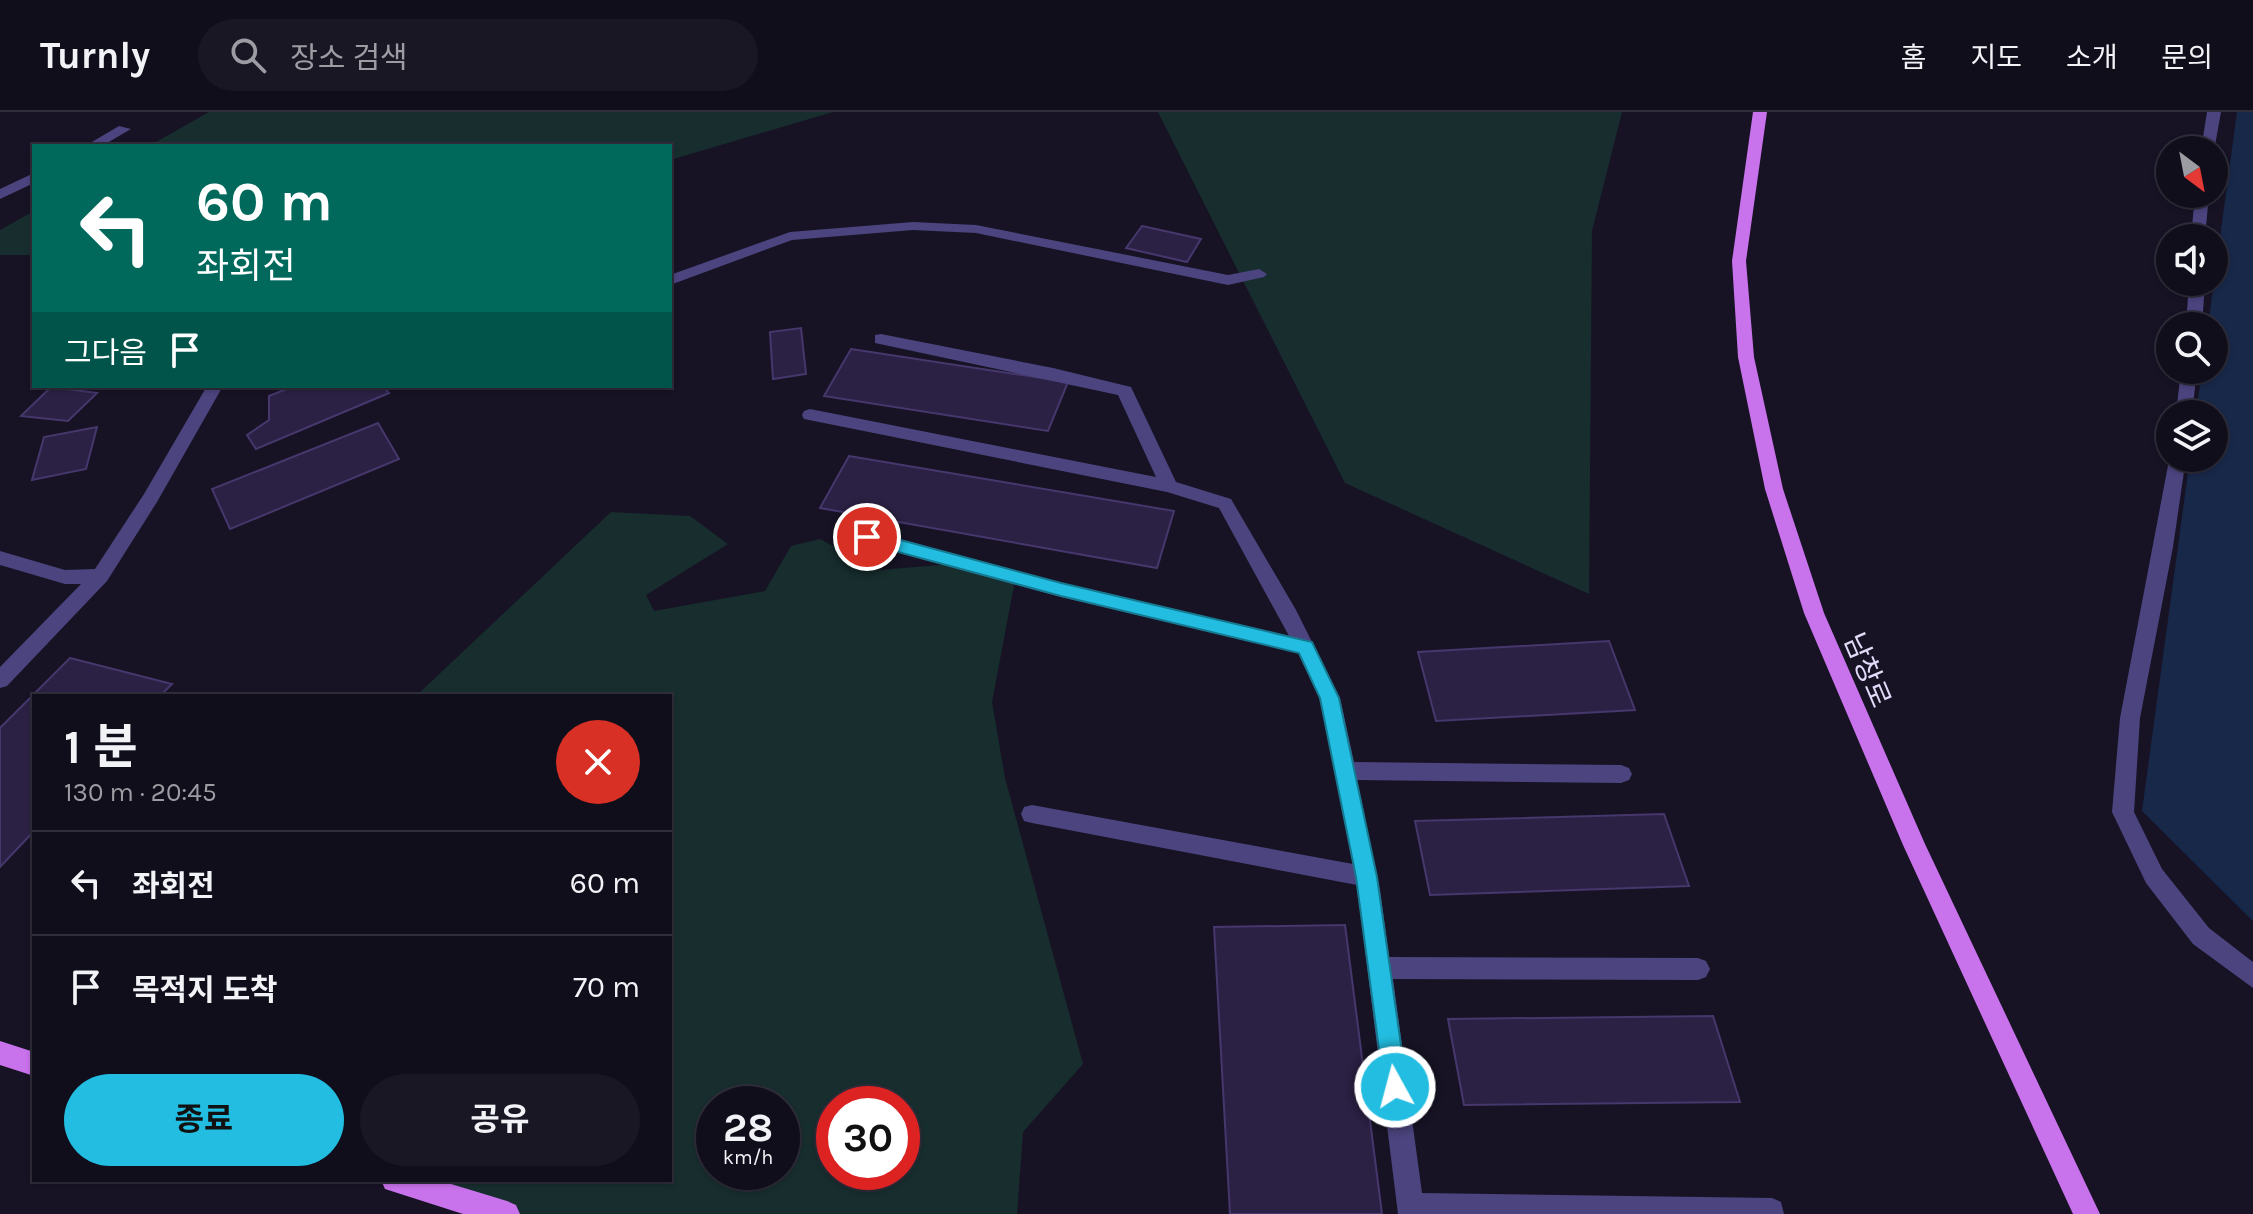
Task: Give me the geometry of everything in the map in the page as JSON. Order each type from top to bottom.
[{"type":"main road","name":"남창로","points":[[1760,112],[1739,261],[1746,357],[1774,489],[1814,613],[1901,816],[2087,1214]]},
{"type":"main road","points":[[0,1053],[32,1063]]},
{"type":"main road","points":[[401,1182],[507,1214]]},
{"type":"street","points":[[2210,136],[2214,112]]},
{"type":"street","points":[[96,144],[124,129]]},
{"type":"street","points":[[0,195],[32,178]]},
{"type":"street","points":[[672,279],[790,236],[913,226],[976,229],[1228,280],[1259,274]]},
{"type":"street","points":[[881,339],[1053,373],[1125,391],[1169,486]]},
{"type":"street","points":[[0,680],[100,576],[151,498],[214,388]]},
{"type":"street","points":[[810,415],[1169,486],[1225,504],[1330,698],[1366,877],[1411,1210],[1772,1211]]},
{"type":"street","points":[[2175,472],[2164,547],[2130,718],[2123,812],[2154,876],[2201,936],[2253,977]]},
{"type":"street","points":[[867,537],[1061,590],[1305,647]]},
{"type":"street","points":[[0,576],[8,560],[65,577],[100,576]]},
{"type":"street","points":[[1345,771],[1621,774]]},
{"type":"street","points":[[1032,814],[1366,877]]},
{"type":"street","points":[[1380,968],[1698,969]]},
{"type":"green space","points":[[209,112],[833,112],[672,159],[672,144],[153,144]]},
{"type":"green space","points":[[1158,112],[1622,112],[1592,231],[1589,594],[1345,483]]},
{"type":"green space","points":[[32,212],[32,255],[0,255],[0,230]]},
{"type":"green space","points":[[611,512],[690,516],[728,544],[646,595],[654,611],[765,591],[791,546],[820,539],[879,570],[976,562],[1015,580],[992,702],[1005,778],[1083,1064],[1023,1132],[1017,1214],[507,1214],[401,1182],[672,1182],[672,694],[418,694]]},
{"type":"water","points":[[2237,112],[2253,112],[2253,921],[2142,811],[2188,472],[2228,472],[2228,400],[2198,400],[2200,384],[2228,384],[2228,312],[2210,312],[2212,296],[2228,296],[2228,224],[2222,224],[2224,208],[2228,208],[2228,178]]},
{"type":"building","points":[[1142,226],[1201,239],[1187,262],[1126,248]]},
{"type":"building","points":[[801,328],[806,374],[773,379],[770,332]]},
{"type":"building","points":[[851,349],[1068,382],[1048,431],[824,396]]},
{"type":"building","points":[[50,388],[97,393],[68,421],[21,416]]},
{"type":"building","points":[[289,388],[385,388],[389,393],[256,449],[247,435],[269,420],[269,396]]},
{"type":"building","points":[[378,423],[399,459],[230,529],[212,489]]},
{"type":"building","points":[[97,427],[86,469],[32,480],[44,437]]},
{"type":"building","points":[[849,456],[1174,511],[1157,568],[820,508]]},
{"type":"building","points":[[1609,641],[1635,710],[1436,721],[1418,652]]},
{"type":"building","points":[[70,658],[172,684],[162,694],[34,694]]},
{"type":"building","points":[[32,696],[32,833],[0,867],[0,728]]},
{"type":"building","points":[[1664,814],[1689,886],[1430,895],[1415,821]]},
{"type":"building","points":[[1345,925],[1382,1214],[1230,1214],[1214,927]]},
{"type":"building","points":[[1713,1016],[1740,1102],[1464,1105],[1448,1019]]},
{"type":"route","points":[[867,537],[1061,590],[1305,647],[1330,698],[1369,890],[1395,1087]]}]
